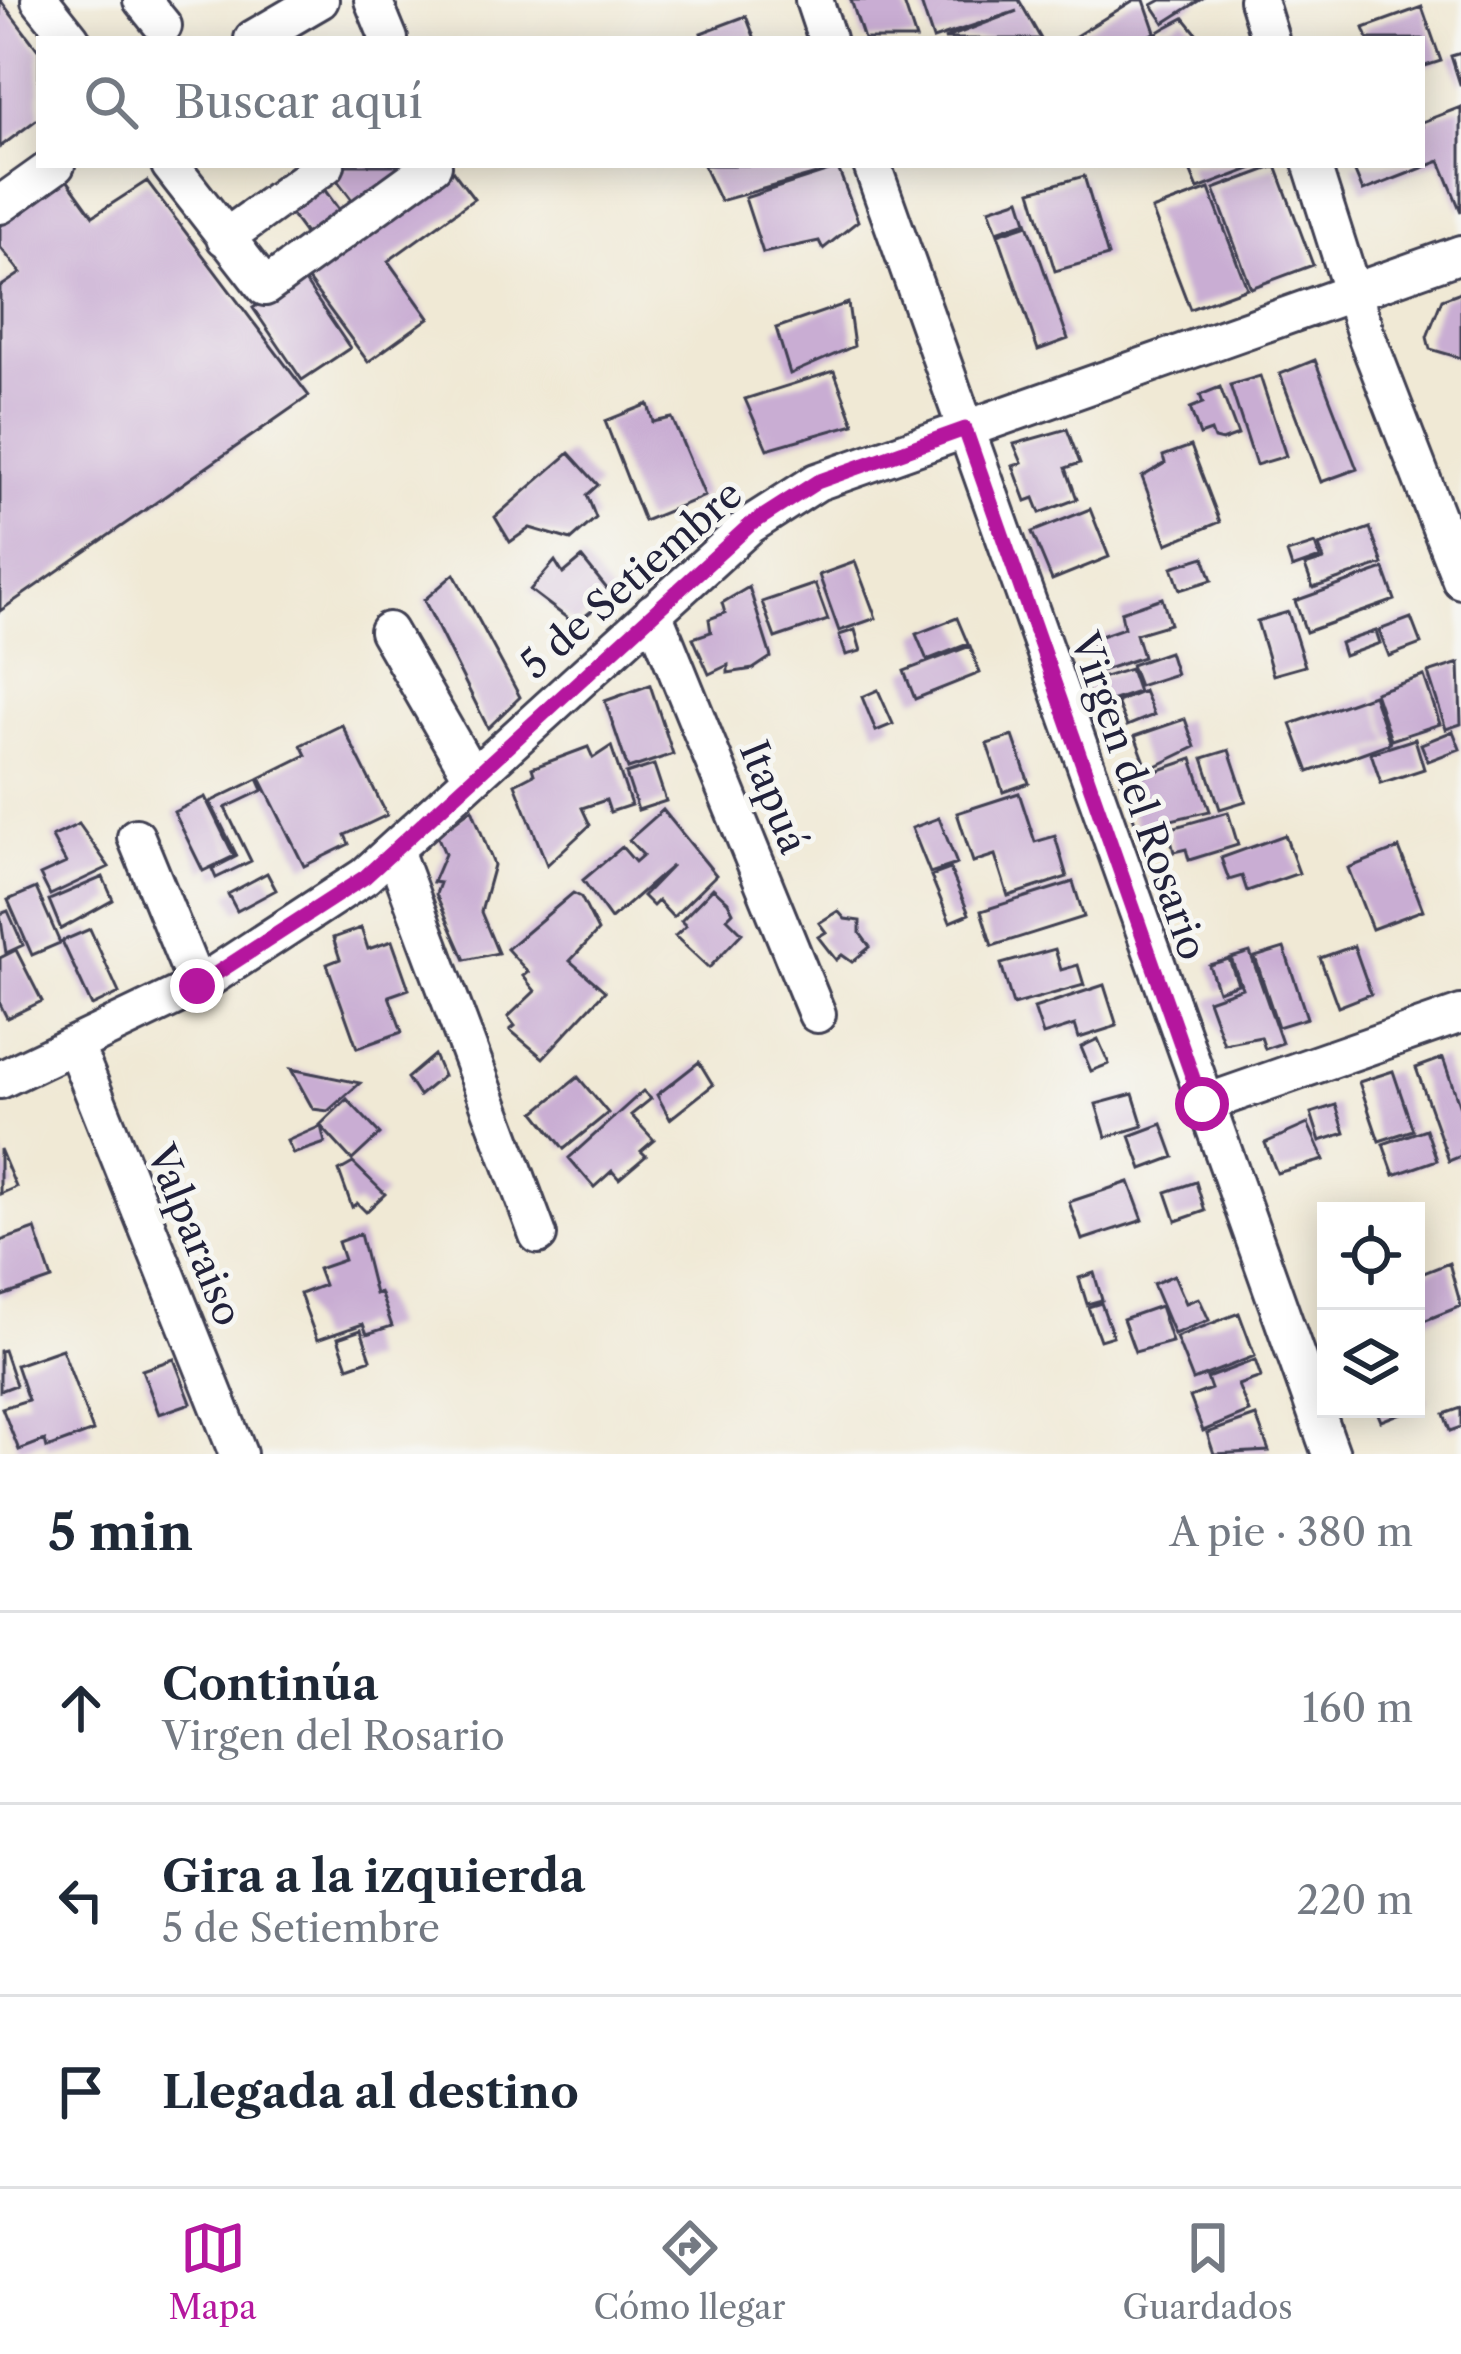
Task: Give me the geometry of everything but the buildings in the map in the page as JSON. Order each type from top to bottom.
[{"type":"street","points":[[40,0],[69,36]]},
{"type":"street","points":[[258,36],[320,0]]},
{"type":"street","points":[[373,0],[388,36]]},
{"type":"street","points":[[814,0],[826,36]]},
{"type":"street","points":[[1258,0],[1269,36]]},
{"type":"street","points":[[0,206],[52,168]]},
{"type":"street","points":[[172,168],[265,287],[429,168]]},
{"type":"street","points":[[225,238],[322,168]]},
{"type":"street","name":"Virgen del Rosario","points":[[873,168],[1330,1454]]},
{"type":"street","points":[[1313,168],[1461,580]]},
{"type":"street","name":"5 de Setiembre","points":[[0,1080],[197,986],[296,926],[394,850],[750,525],[817,482],[1461,254]]},
{"type":"street","name":"Itapuá","points":[[653,611],[817,1014]]},
{"type":"street","points":[[388,631],[472,777]]},
{"type":"street","points":[[136,837],[197,986]]},
{"type":"street","points":[[394,850],[538,1235]]},
{"type":"street","points":[[1202,1104],[1461,1014]]},
{"type":"street","name":"Valparaiso","points":[[75,1046],[238,1454]]},
{"type":"route","points":[[197,986],[365,877],[750,525],[817,482],[965,429],[1202,1104]]}]
